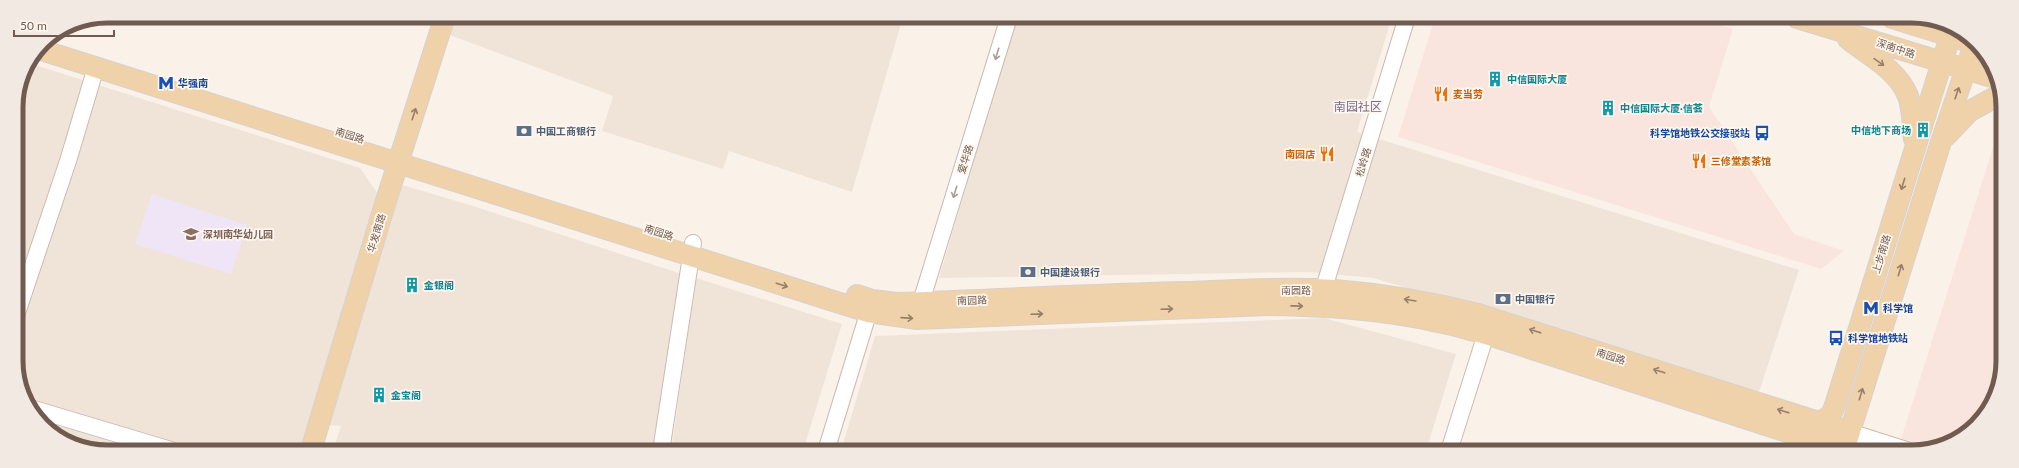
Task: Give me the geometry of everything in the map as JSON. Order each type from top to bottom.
[{"type":"main road","name":"华发南路","points":[[314,445],[400,157],[443,23]]},
{"type":"main road","name":"深南中路","points":[[1814,23],[1990,77]]},
{"type":"main road","points":[[1912,23],[1951,33]]},
{"type":"main road","points":[[1837,30],[1886,66],[1901,84],[1910,104],[1915,147]]},
{"type":"main road","name":"上步南路","points":[[1812,442],[1831,415],[1835,405],[1951,33]]},
{"type":"main road","name":"南园路","points":[[55,41],[400,157]]},
{"type":"main road","points":[[1849,445],[1938,148],[1973,50]]},
{"type":"main road","name":"南园路","points":[[45,51],[400,157],[870,306],[917,319],[1268,305],[1321,298],[1438,322],[1486,334],[1812,442],[1834,445]]},
{"type":"main road","points":[[1938,148],[1962,118],[1980,104],[1995,97]]},
{"type":"main road","name":"南园路","points":[[870,306],[897,303],[1122,293],[1422,301],[1478,314],[1812,442]]},
{"type":"street","name":"爱华路","points":[[921,302],[1007,23]]},
{"type":"street","name":"松岭路","points":[[1321,298],[1405,23]]},
{"type":"street","points":[[23,295],[68,161],[96,67]]},
{"type":"street","points":[[663,445],[692,249]]},
{"type":"street","points":[[828,445],[870,306]]},
{"type":"street","points":[[1451,445],[1486,334]]},
{"type":"street","points":[[44,416],[152,445]]},
{"type":"shaded area","points":[[450,23],[901,23],[852,192],[729,151],[723,169],[602,131],[613,96],[447,34]]},
{"type":"shaded area","points":[[1014,23],[1390,23],[1357,132],[1799,270],[1759,392],[1373,278],[1309,272],[939,278]]},
{"type":"shaded area","points":[[1433,23],[1714,23],[1733,29],[1709,107],[1794,234],[1844,251],[1821,269],[1398,137]]},
{"type":"shaded area","points":[[35,65],[360,168],[385,204],[313,445],[96,444],[80,441],[56,428],[51,423],[55,410],[35,404],[27,388],[23,366],[23,102],[29,75]]},
{"type":"shaded area","points":[[1996,138],[1996,361],[1992,388],[1979,412],[1963,428],[1954,434],[1944,439],[1920,445],[1901,439]]},
{"type":"shaded area","points":[[399,184],[470,205],[685,275],[657,445],[335,445],[341,426],[327,425]]},
{"type":"shaded area","name":"深圳南华幼儿园","points":[[152,194],[247,225],[231,274],[135,244]]},
{"type":"shaded area","points":[[696,278],[842,324],[805,445],[672,445]]},
{"type":"shaded area","points":[[1324,318],[1456,354],[1428,445],[843,445],[875,336]]},
{"type":"place","name":"中信国际大厦","points":[[1495,79]]},
{"type":"place","name":"华强南","points":[[166,83]]},
{"type":"place","name":"麦当劳","points":[[1441,94]]},
{"type":"place","name":"中信国际大厦·信荟","points":[[1608,108]]},
{"type":"place","name":"中信地下商场","points":[[1923,130]]},
{"type":"place","name":"中国工商银行","points":[[524,131]]},
{"type":"place","name":"科学馆地铁公交接驳站","points":[[1762,133]]},
{"type":"place","name":"南园店","points":[[1327,154]]},
{"type":"place","name":"三修堂素茶馆","points":[[1699,161]]},
{"type":"place","name":"深圳南华幼儿园","points":[[191,234]]},
{"type":"place","name":"中国建设银行","points":[[1028,272]]},
{"type":"place","name":"金银阁","points":[[412,285]]},
{"type":"place","name":"中国银行","points":[[1503,299]]},
{"type":"place","name":"科学馆","points":[[1871,308]]},
{"type":"place","name":"科学馆地铁站","points":[[1836,338]]},
{"type":"place","name":"金宝阁","points":[[379,395]]},
{"type":"district","name":"南园社区","points":[[1358,106]]}]
